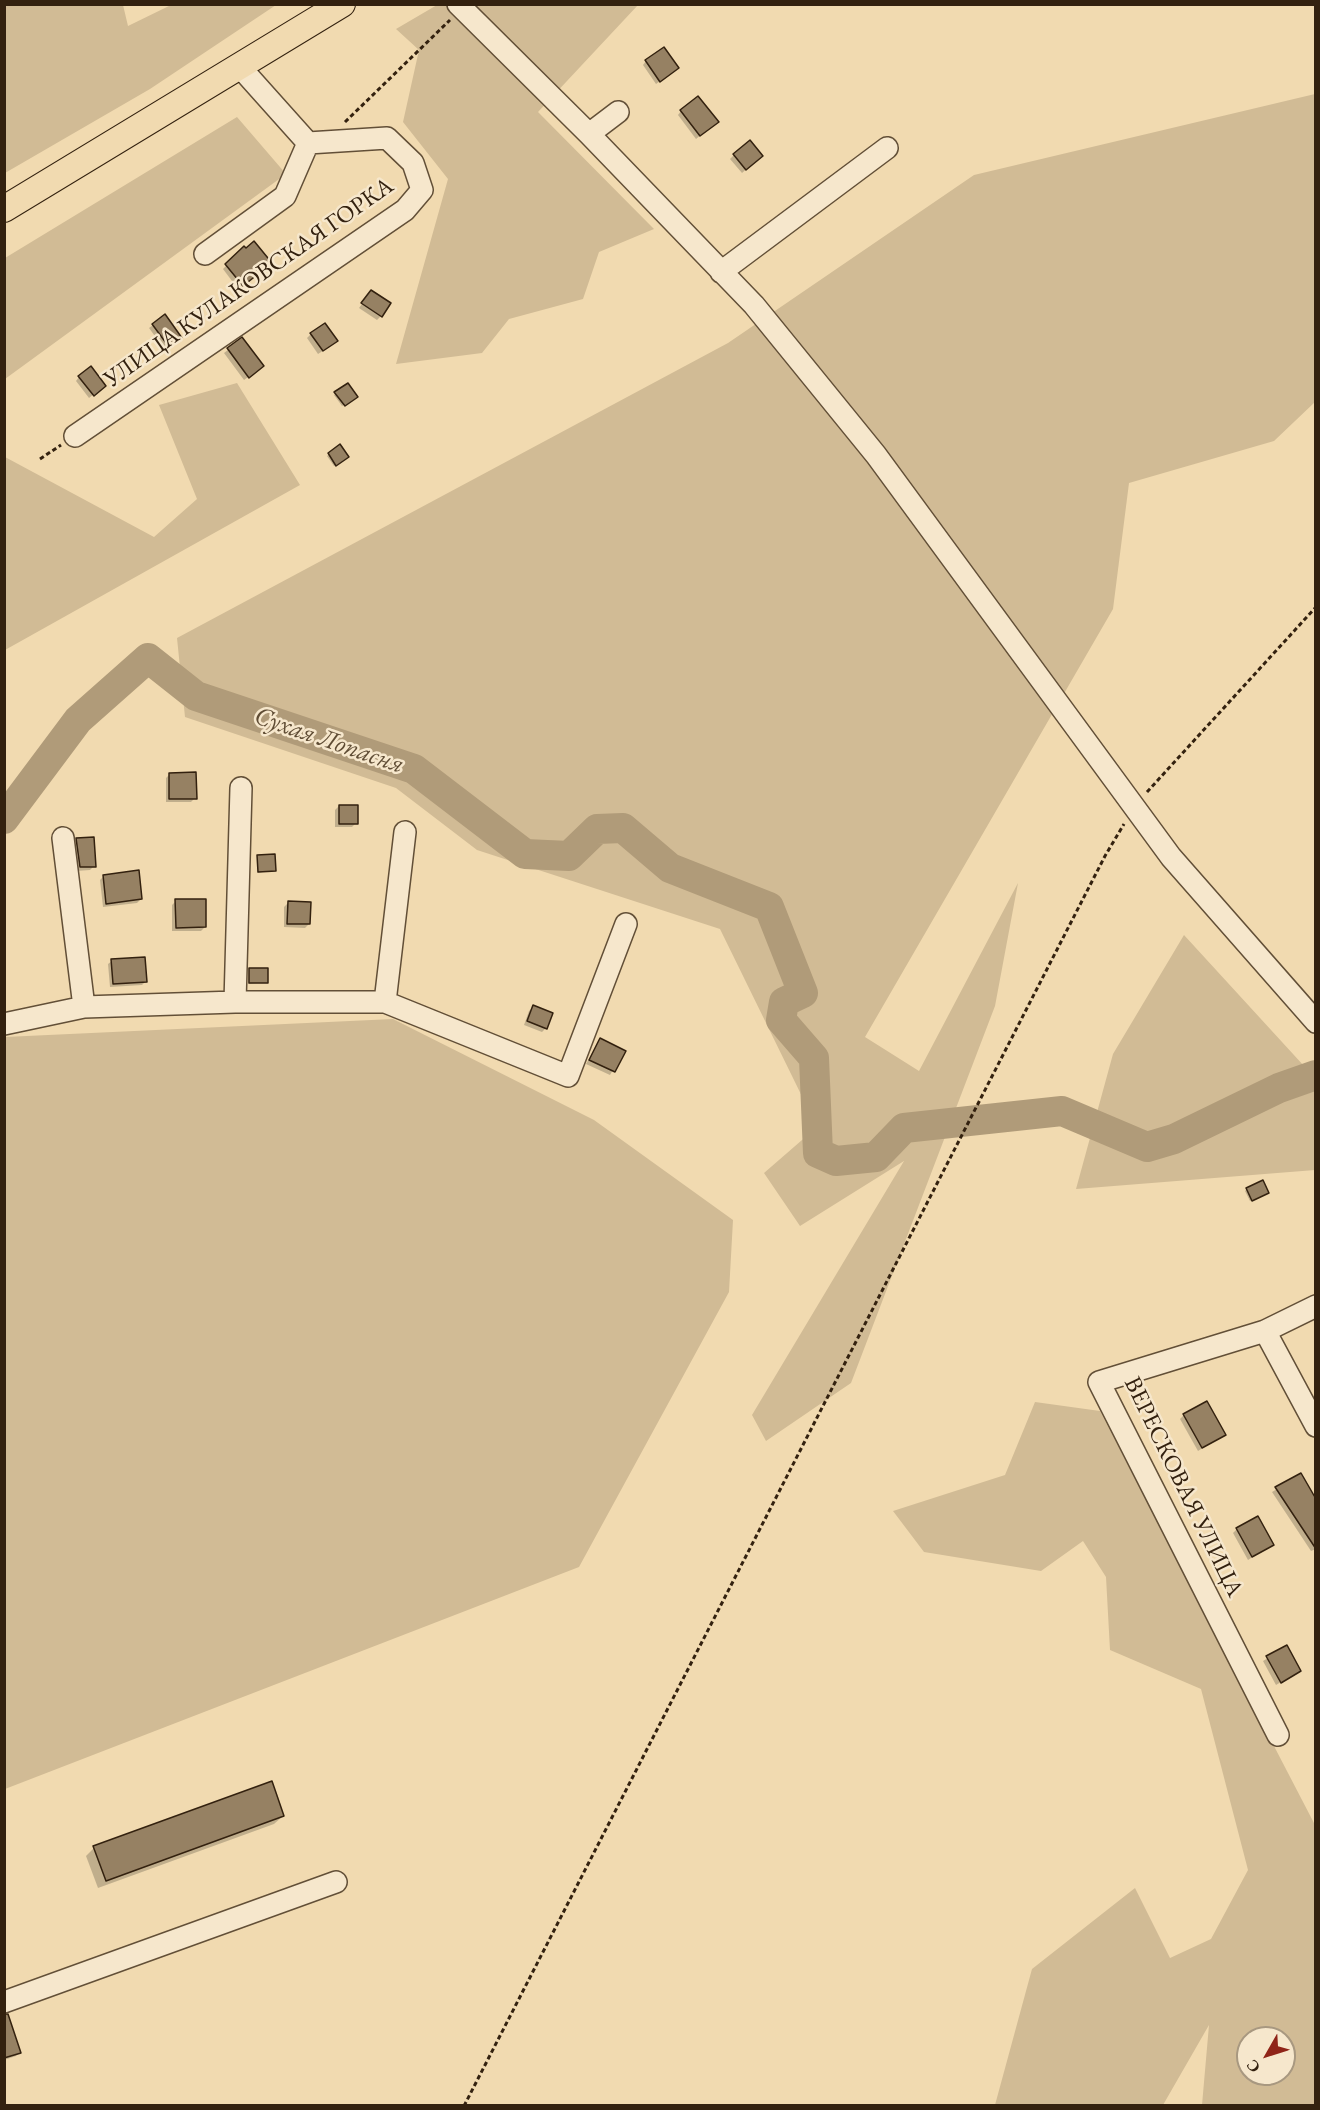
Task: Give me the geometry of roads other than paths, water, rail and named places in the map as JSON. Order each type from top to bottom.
[{"type":"main road","points":[[4,209],[342,4]]},
{"type":"street","points":[[454,12],[589,134],[754,305],[876,455],[1172,857],[1316,1022]]},
{"type":"street","points":[[205,255],[285,196],[316,143],[240,67]]},
{"type":"street","points":[[589,134],[618,112]]},
{"type":"street","name":"УЛИЦА КУЛАКОВСКАЯ ГОРКА","points":[[75,436],[405,210],[422,190],[412,163],[387,138],[316,143]]},
{"type":"street","points":[[722,272],[887,148]]},
{"type":"street","points":[[235,1002],[241,788]]},
{"type":"street","points":[[385,1002],[405,832]]},
{"type":"street","points":[[63,838],[84,1007]]},
{"type":"street","points":[[4,1024],[84,1007],[235,1002],[385,1002],[568,1076],[626,924]]},
{"type":"street","name":"ВЕРЕСКОВАЯ УЛИЦА","points":[[1278,1735],[1099,1382],[1265,1331],[1316,1306]]},
{"type":"street","points":[[1265,1331],[1316,1426]]},
{"type":"street","points":[[4,2002],[336,1882]]},
{"type":"waterway","name":"Сухая Лопасня","points":[[4,819],[78,720],[148,658],[196,696],[414,769],[525,854],[569,856],[597,829],[623,828],[670,868],[769,907],[803,993],[784,1002],[781,1020],[814,1058],[818,1153],[836,1161],[876,1157],[904,1128],[1062,1111],[1147,1147],[1174,1139],[1279,1088],[1316,1075]]}]
